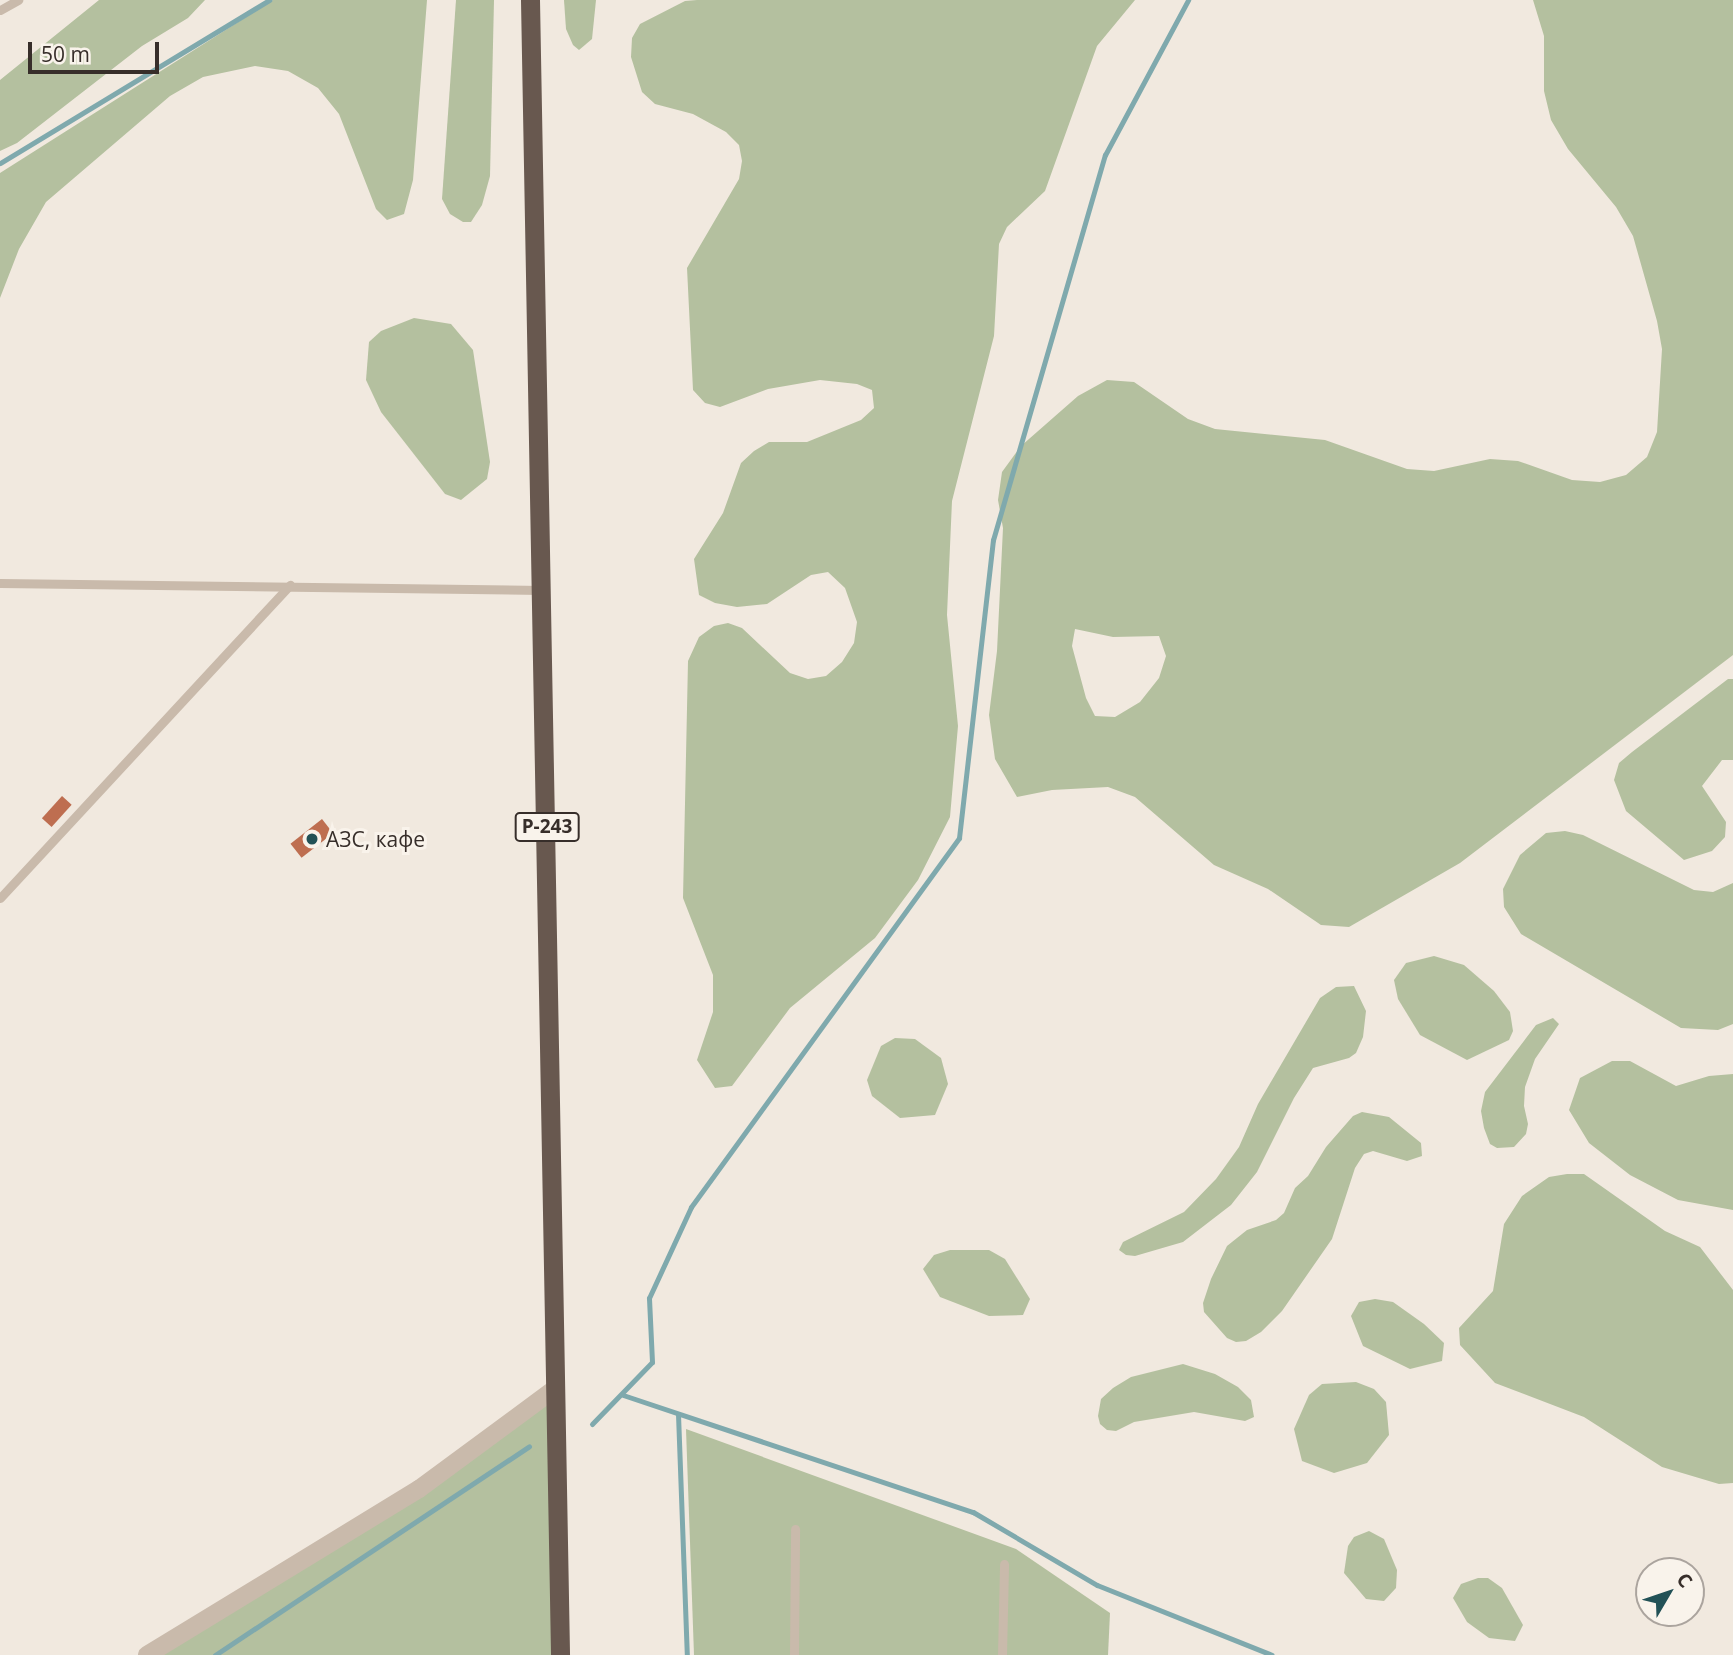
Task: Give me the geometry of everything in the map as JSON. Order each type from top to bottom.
[{"type":"highway","name":"Р-243","points":[[530,0],[560,1655]]},
{"type":"street","points":[[147,1655],[419,1489],[556,1388]]},
{"type":"lane","points":[[0,10],[18,0]]},
{"type":"lane","points":[[0,583],[542,590]]},
{"type":"lane","points":[[0,898],[290,585]]},
{"type":"lane","points":[[794,1655],[795,1529]]},
{"type":"lane","points":[[1002,1655],[1004,1564]]},
{"type":"green space","points":[[99,0],[205,0],[188,18],[142,46],[17,143],[0,151],[0,80]]},
{"type":"green space","points":[[273,0],[427,0],[413,180],[404,214],[387,220],[376,209],[339,114],[318,88],[288,71],[255,66],[203,77],[170,96],[46,202],[19,249],[0,298],[0,173]]},
{"type":"green space","points":[[456,0],[494,0],[490,176],[482,205],[471,222],[463,222],[450,214],[442,199]]},
{"type":"green space","points":[[564,0],[596,0],[592,39],[579,50],[573,45],[566,29]]},
{"type":"green space","points":[[1135,0],[1097,46],[1045,191],[1007,227],[999,244],[994,336],[952,501],[947,615],[958,726],[950,817],[918,880],[875,938],[790,1008],[732,1086],[715,1088],[697,1060],[713,1012],[713,975],[683,898],[688,661],[699,637],[714,626],[728,623],[742,628],[790,673],[808,679],[826,676],[842,662],[854,643],[857,622],[845,588],[828,572],[811,575],[767,604],[737,607],[715,603],[699,595],[694,559],[723,513],[741,463],[754,451],[769,442],[807,442],[861,420],[874,408],[872,390],[857,384],[820,380],[768,389],[720,407],[705,403],[693,390],[687,268],[739,179],[742,161],[739,145],[726,132],[693,114],[655,104],[642,92],[631,57],[632,38],[640,24],[685,1]]},
{"type":"green space","points":[[1533,0],[1733,0],[1733,655],[1460,863],[1349,927],[1321,925],[1268,889],[1214,865],[1135,797],[1108,787],[1052,790],[1017,797],[995,759],[989,715],[997,651],[1003,528],[998,500],[1002,472],[1021,446],[1078,396],[1107,380],[1134,382],[1188,419],[1215,429],[1325,440],[1407,469],[1434,471],[1490,459],[1518,461],[1572,480],[1600,482],[1626,475],[1647,457],[1657,432],[1662,349],[1657,321],[1633,236],[1616,207],[1568,149],[1551,120],[1544,91],[1544,36]],"holes":[[[1075,629],[1113,637],[1159,636],[1166,656],[1159,678],[1140,702],[1115,717],[1095,716],[1086,698],[1072,646]]]},
{"type":"green space","points":[[414,318],[451,324],[473,350],[490,462],[487,479],[461,500],[445,494],[381,412],[366,380],[369,342],[381,331]]},
{"type":"green space","points":[[1728,679],[1733,679],[1733,760],[1722,760],[1702,786],[1726,822],[1725,837],[1712,851],[1684,860],[1626,811],[1614,780],[1619,763]]},
{"type":"green space","points":[[1565,831],[1583,835],[1694,890],[1713,892],[1733,883],[1733,1024],[1718,1030],[1681,1028],[1521,934],[1504,907],[1503,889],[1520,855],[1546,833]]},
{"type":"green space","points":[[1434,956],[1464,965],[1494,991],[1510,1012],[1513,1031],[1509,1040],[1467,1060],[1420,1035],[1398,999],[1394,980],[1406,963]]},
{"type":"green space","points":[[1354,986],[1366,1011],[1363,1037],[1356,1053],[1349,1058],[1313,1068],[1294,1098],[1257,1172],[1231,1205],[1183,1242],[1135,1256],[1126,1255],[1119,1250],[1123,1242],[1184,1212],[1216,1179],[1239,1147],[1258,1104],[1320,998],[1336,987]]},
{"type":"green space","points":[[1553,1018],[1559,1024],[1535,1059],[1525,1087],[1524,1106],[1528,1124],[1526,1134],[1514,1147],[1497,1148],[1490,1144],[1484,1128],[1481,1111],[1485,1092],[1536,1025]]},
{"type":"green space","points":[[895,1038],[915,1039],[941,1058],[948,1084],[935,1115],[900,1118],[872,1096],[867,1080],[881,1046]]},
{"type":"green space","points":[[1612,1061],[1630,1061],[1676,1086],[1709,1076],[1733,1074],[1733,1210],[1678,1200],[1630,1175],[1589,1143],[1569,1110],[1580,1078]]},
{"type":"green space","points":[[1362,1112],[1389,1117],[1421,1143],[1422,1156],[1407,1161],[1373,1151],[1364,1154],[1355,1168],[1332,1239],[1282,1311],[1261,1332],[1246,1341],[1236,1342],[1227,1338],[1204,1312],[1203,1303],[1227,1246],[1247,1230],[1276,1220],[1284,1213],[1295,1188],[1308,1176],[1326,1147],[1353,1116]]},
{"type":"green space","points":[[1584,1174],[1665,1231],[1700,1247],[1733,1290],[1733,1483],[1719,1484],[1662,1467],[1584,1417],[1495,1383],[1460,1345],[1459,1328],[1493,1291],[1504,1224],[1522,1196],[1549,1177]]},
{"type":"green space","points":[[950,1250],[989,1250],[1005,1259],[1030,1299],[1023,1315],[989,1316],[940,1297],[923,1269],[934,1255]]},
{"type":"green space","points":[[1375,1299],[1393,1302],[1424,1324],[1444,1343],[1442,1361],[1410,1369],[1363,1346],[1351,1316],[1359,1302]]},
{"type":"green space","points":[[1183,1364],[1215,1374],[1238,1387],[1251,1400],[1254,1417],[1245,1421],[1194,1412],[1134,1422],[1116,1431],[1107,1430],[1100,1424],[1098,1416],[1101,1399],[1113,1388],[1131,1377]]},
{"type":"green space","points":[[1356,1382],[1374,1389],[1386,1402],[1389,1435],[1367,1463],[1334,1473],[1302,1461],[1294,1429],[1309,1395],[1322,1384]]},
{"type":"green space","points":[[556,1388],[560,1655],[147,1655],[292,1569]]},
{"type":"green space","points":[[686,1429],[1016,1549],[1110,1613],[1108,1655],[694,1655]]},
{"type":"green space","points":[[1369,1531],[1384,1539],[1397,1570],[1396,1588],[1384,1601],[1366,1599],[1344,1573],[1348,1546],[1354,1537]]},
{"type":"green space","points":[[1478,1578],[1488,1578],[1502,1588],[1523,1625],[1515,1641],[1489,1638],[1467,1622],[1453,1598],[1461,1584]]},
{"type":"building","points":[[62,796],[72,805],[52,827],[42,818]]},
{"type":"building","name":"АЗС, кафе","points":[[322,819],[333,833],[302,858],[290,844]]},
{"type":"waterway","points":[[0,163],[269,0]]},
{"type":"waterway","points":[[592,1424],[652,1362],[649,1298],[691,1207],[959,838],[993,540],[1105,155],[1188,0]]},
{"type":"waterway","points":[[623,1395],[973,1512],[1097,1585],[1272,1655]]},
{"type":"waterway","points":[[678,1414],[687,1655]]},
{"type":"waterway","points":[[215,1655],[529,1446]]},
{"type":"place","name":"АЗС, кафе","points":[[312,839]]}]
